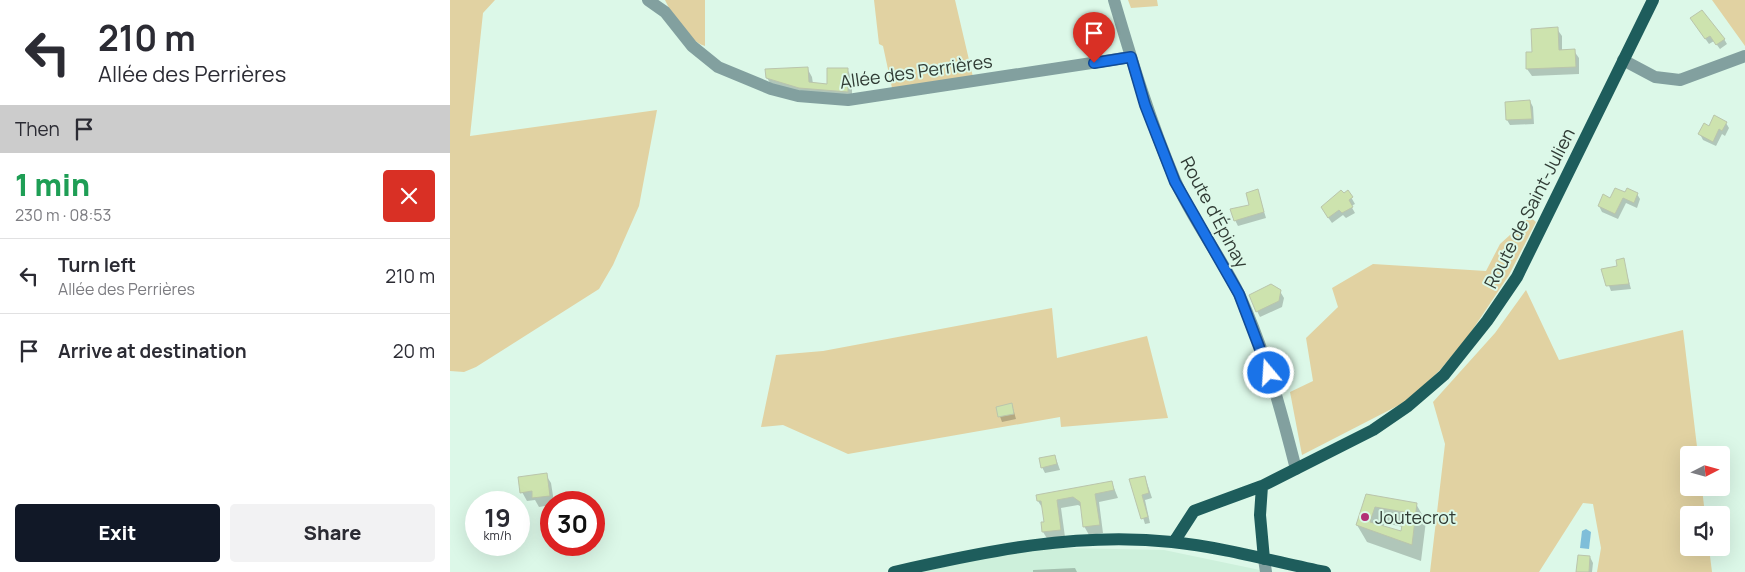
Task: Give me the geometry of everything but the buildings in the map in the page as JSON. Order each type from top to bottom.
[{"type":"main road","name":"Route de Saint-Julien","points":[[1174,542],[1194,511],[1262,486],[1373,430],[1408,406],[1444,375],[1464,352],[1517,277],[1653,0]]},
{"type":"main road","points":[[1262,486],[1260,515],[1264,559]]},
{"type":"main road","points":[[894,572],[987,551],[1028,544],[1126,538],[1174,542],[1325,572]]},
{"type":"street","name":"Allée des Perrières","points":[[648,0],[665,12],[692,46],[718,67],[771,89],[798,96],[848,100],[1131,57]]},
{"type":"street","name":"Route d'Épinay","points":[[1114,0],[1145,105],[1175,182],[1239,294],[1258,340],[1280,406],[1296,469]]},
{"type":"street","points":[[1623,60],[1655,77],[1680,80],[1745,56]]},
{"type":"street","points":[[1264,559],[1266,572]]},
{"type":"shaded area","points":[[450,0],[495,0],[483,13],[470,136],[657,110],[639,206],[613,265],[599,289],[476,367],[464,372],[450,371]]},
{"type":"shaded area","points":[[665,0],[705,0],[705,46],[692,39],[676,20]]},
{"type":"shaded area","points":[[874,0],[955,0],[973,77],[892,88],[883,46],[879,44]]},
{"type":"shaded area","points":[[1128,0],[1157,0],[1158,6],[1131,8]]},
{"type":"shaded area","points":[[1712,0],[1745,0],[1745,46]]},
{"type":"shaded area","points":[[1530,217],[1536,222],[1509,275],[1467,338],[1440,370],[1407,401],[1302,455],[1290,392],[1313,381],[1306,338],[1338,307],[1332,288],[1373,264],[1486,271],[1500,244]]},
{"type":"shaded area","points":[[1526,290],[1559,360],[1683,330],[1697,446],[1680,446],[1680,496],[1703,496],[1704,506],[1680,506],[1680,556],[1710,556],[1712,572],[1597,572],[1601,548],[1593,504],[1583,503],[1539,572],[1430,572],[1445,444],[1433,402],[1495,333]]},
{"type":"shaded area","points":[[1052,308],[1057,358],[1147,336],[1168,418],[1061,427],[1060,417],[848,454],[783,425],[761,427],[776,355],[823,351]]},
{"type":"shaded area","points":[[1065,548],[1164,550],[1260,570],[1260,572],[908,572],[987,552]]},
{"type":"water","points":[[1586,529],[1591,532],[1589,549],[1580,548],[1582,531]]},
{"type":"place","name":"Joutecrot","points":[[1365,517]]},
{"type":"route","points":[[1094,63],[1131,57],[1145,105],[1175,182],[1239,294],[1269,373]]}]
